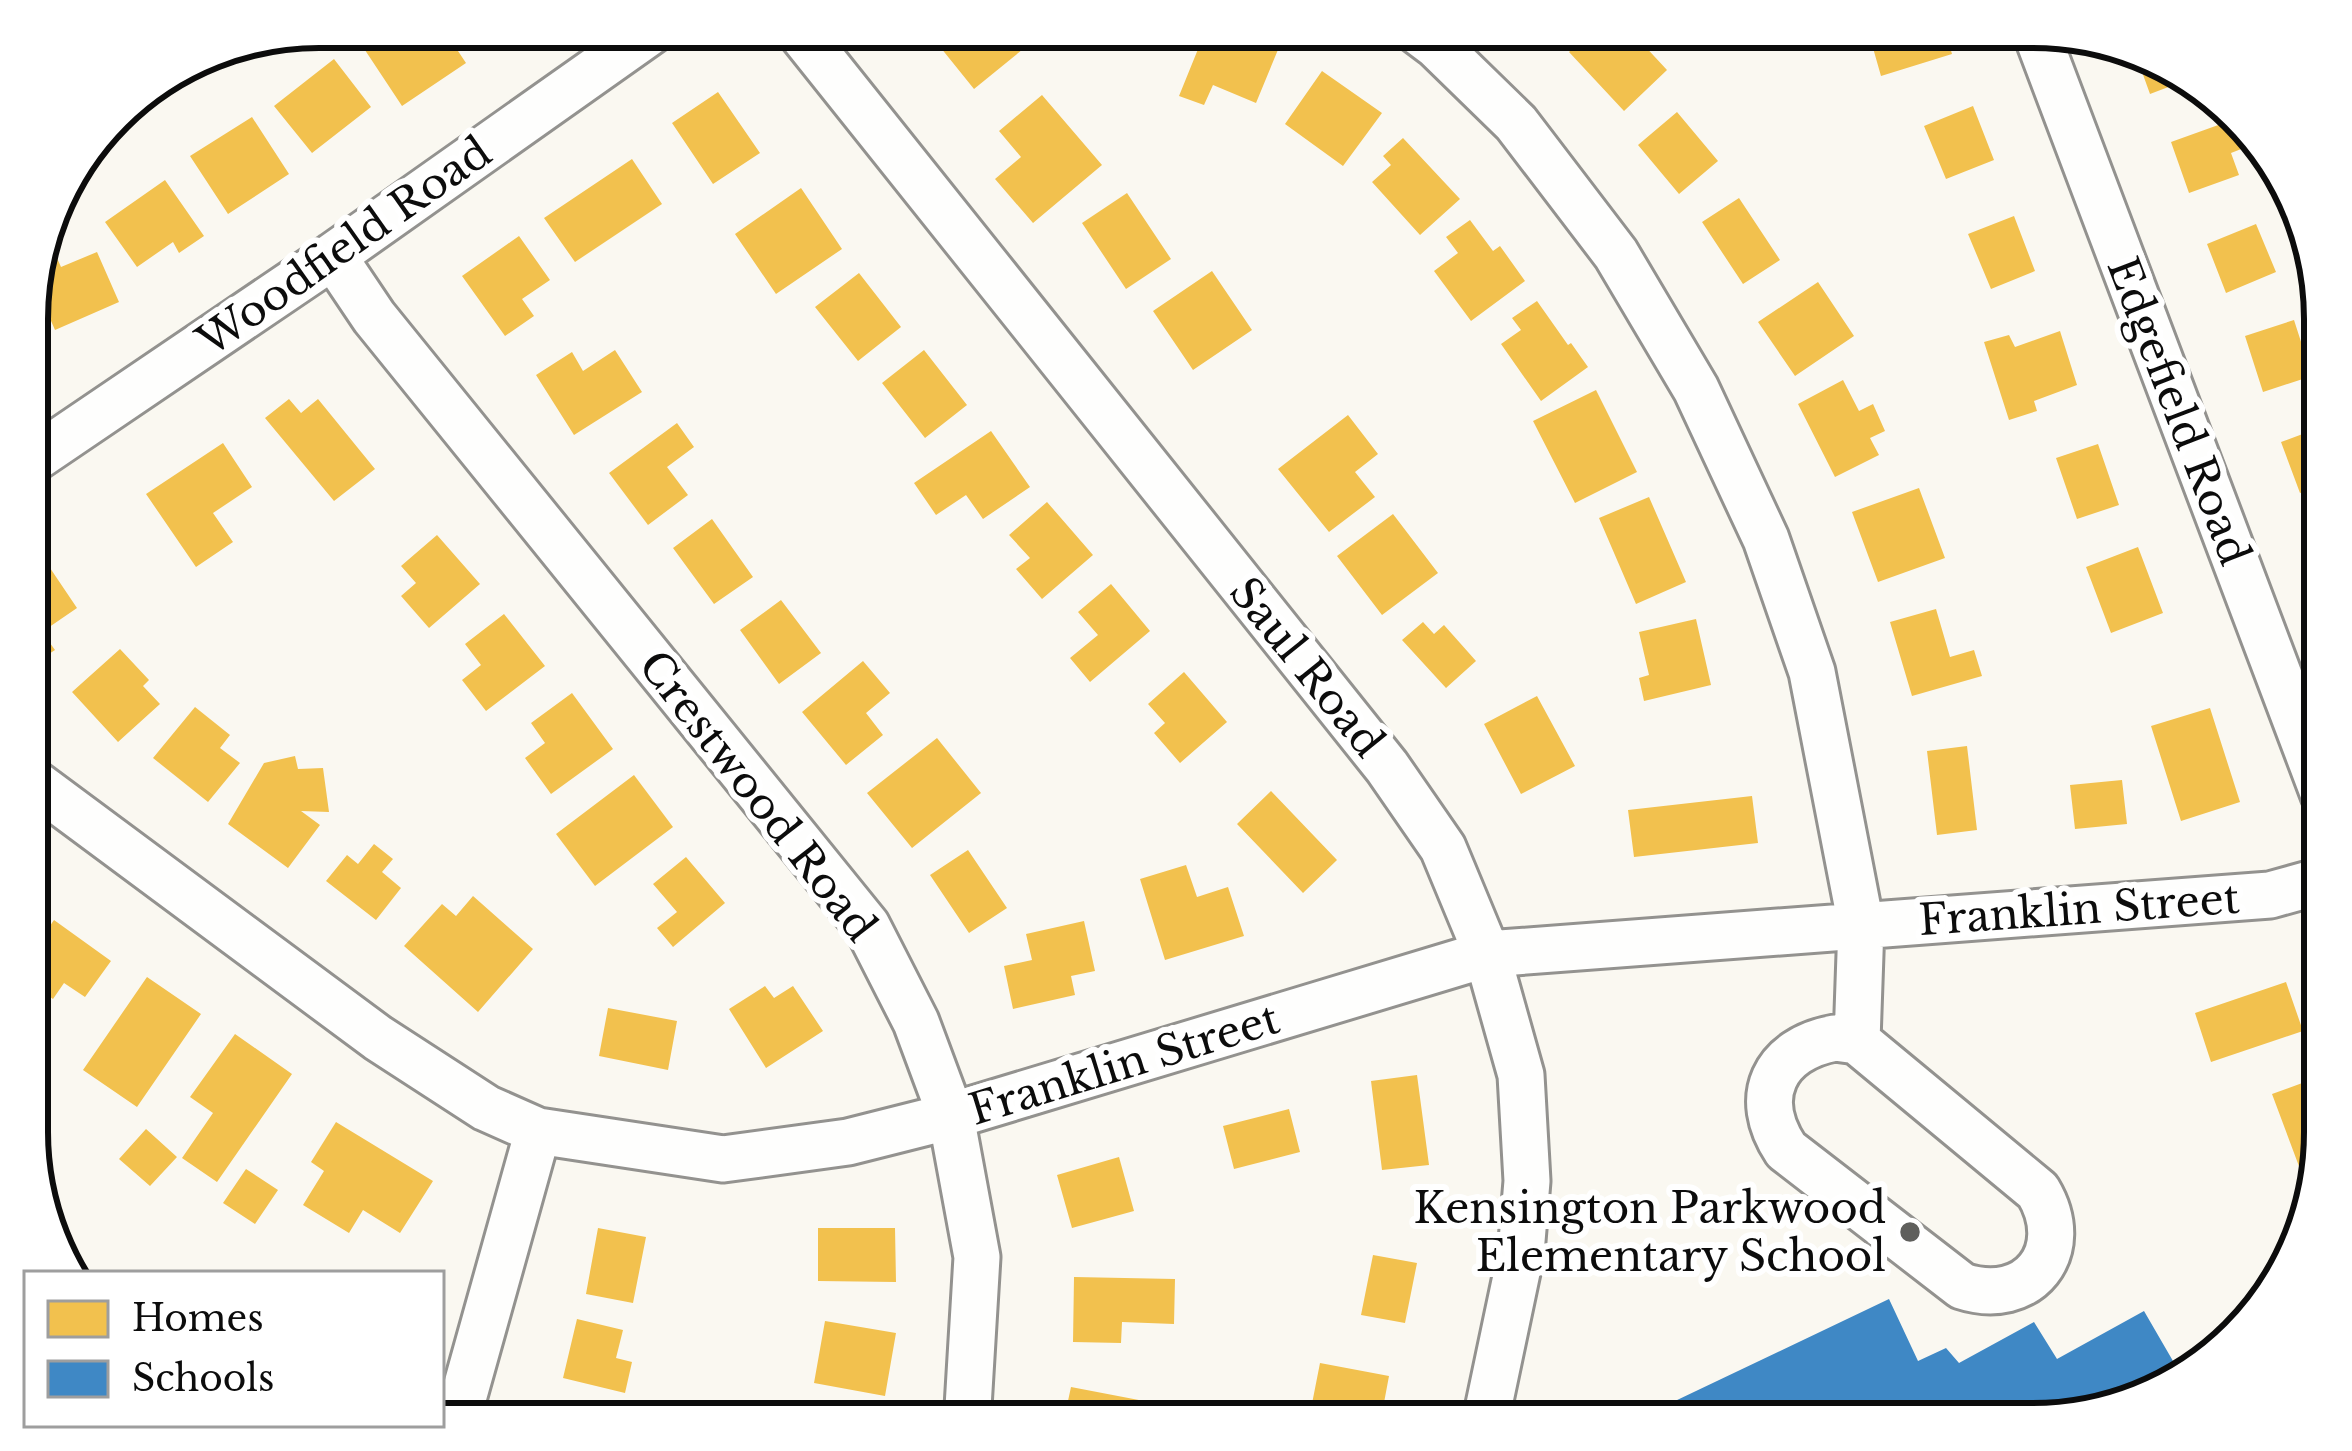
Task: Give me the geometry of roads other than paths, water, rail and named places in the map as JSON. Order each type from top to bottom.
[{"type":"street","points":[[1439,48],[1516,123],[1616,254],[1696,389],[1766,539],[1812,672],[1862,925],[1857,1041]]},
{"type":"street","name":"Edgefield Road","points":[[2041,48],[2303,740]]},
{"type":"street","name":"Woodfield Road","points":[[48,449],[626,49]]},
{"type":"street","name":"Saul Road","points":[[813,49],[1387,767],[1443,848],[1486,955],[1521,1075],[1527,1181],[1520,1253],[1489,1402]]},
{"type":"street","name":"Crestwood Road","points":[[333,256],[374,317],[866,926],[916,1022],[951,1116],[977,1257],[969,1403]]},
{"type":"street","name":"Franklin Street","points":[[48,793],[378,1038],[486,1108],[538,1130],[723,1159],[848,1142],[951,1116],[1486,955],[2270,895],[2303,886]]},
{"type":"street","points":[[1835,1037],[1857,1041],[2038,1191],[2053,1230],[2039,1269],[2023,1283],[2004,1292],[1983,1293],[1962,1286],[1786,1150],[1774,1132],[1769,1110],[1779,1068],[1813,1042],[1835,1037]]},
{"type":"street","points":[[462,1403],[538,1130]]},
{"type":"place","name":"Kensington Parkwood Elementary School","points":[[1910,1232]]}]
